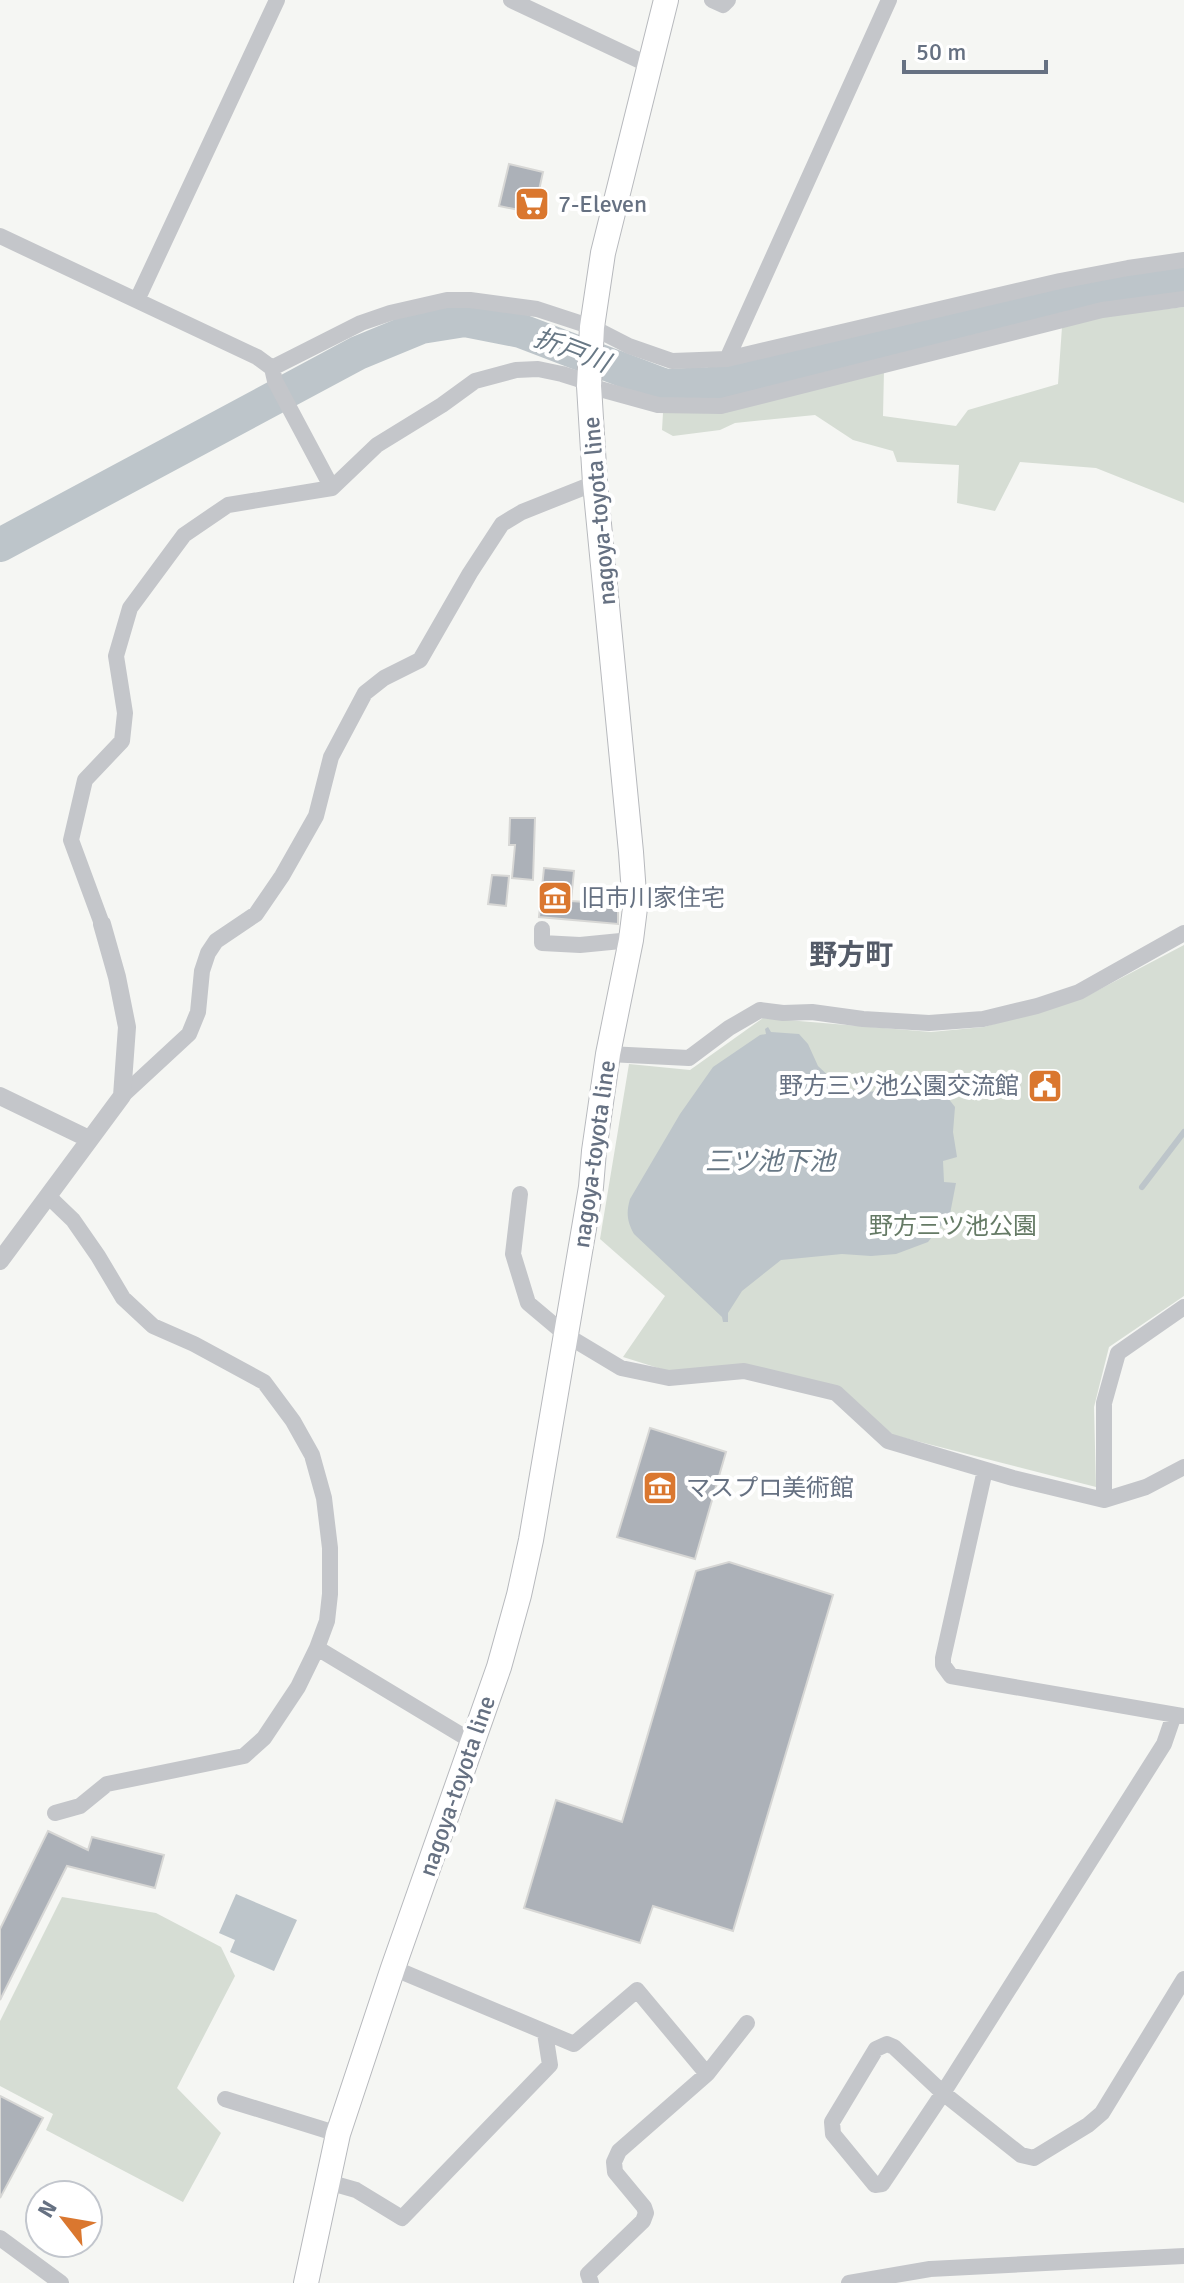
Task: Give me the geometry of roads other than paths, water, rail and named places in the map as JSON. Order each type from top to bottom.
[{"type":"main road","name":"nagoya-toyota line","points":[[306,2283],[338,2134],[499,1667],[519,1595],[591,1187],[608,1054],[631,940],[635,908],[631,852],[595,483],[589,382],[603,253],[666,0]]},
{"type":"street","points":[[137,300],[277,0]]},
{"type":"street","points":[[511,0],[649,65]]},
{"type":"street","points":[[712,0],[723,5],[728,0]]},
{"type":"street","points":[[727,359],[889,0]]},
{"type":"street","points":[[0,236],[257,357],[273,375],[332,488]]},
{"type":"street","points":[[273,375],[361,323],[447,300],[537,309],[592,333],[672,361],[727,359],[1060,281],[1184,260]]},
{"type":"street","points":[[122,1096],[127,1027],[102,924],[71,840],[85,780],[122,741],[125,713],[116,656],[130,608],[184,535],[228,505],[332,488],[377,445],[475,381],[516,370],[538,369],[658,405],[721,406],[1102,310],[1184,299]]},
{"type":"street","points":[[0,1261],[122,1096],[189,1034],[198,1012],[202,971],[208,953],[216,941],[256,914],[282,876],[316,816],[331,757],[365,693],[384,678],[420,660],[502,524],[522,512],[595,483]]},
{"type":"street","points":[[542,929],[542,943],[580,945],[631,940]]},
{"type":"street","points":[[608,1054],[689,1058],[729,1028],[760,1010],[929,1023],[983,1019],[1079,992],[1184,933]]},
{"type":"street","points":[[0,1096],[89,1139]]},
{"type":"street","points":[[520,1194],[513,1254],[528,1303],[566,1335],[621,1368],[669,1378],[744,1371],[836,1393],[888,1441],[985,1470],[1104,1500],[1146,1487],[1184,1467]]},
{"type":"street","points":[[48,1196],[73,1220],[123,1298],[153,1326],[264,1382],[293,1421],[312,1455],[324,1498],[330,1548],[327,1621],[298,1687],[264,1738],[244,1756],[107,1784],[80,1806],[55,1813]]},
{"type":"street","points":[[1104,1500],[1104,1403],[1118,1353],[1184,1307]]},
{"type":"street","points":[[985,1470],[943,1658],[943,1665],[951,1676],[1179,1716],[943,2093],[882,2184],[875,2185],[833,2134],[832,2122],[876,2049],[887,2044],[894,2047],[943,2093],[1021,2155],[1034,2158],[1102,2113],[1184,1979]]},
{"type":"street","points":[[317,1648],[473,1742]]},
{"type":"street","points":[[393,1968],[574,2044],[637,1990],[707,2074]]},
{"type":"street","points":[[591,2283],[588,2274],[643,2221],[646,2213],[615,2172],[614,2162],[619,2151],[707,2074],[747,2023]]},
{"type":"street","points":[[328,2182],[356,2190],[402,2218],[550,2065],[545,2033]]},
{"type":"street","points":[[225,2099],[338,2134]]},
{"type":"street","points":[[0,2238],[61,2283]]},
{"type":"street","points":[[849,2283],[930,2269],[1184,2256]]},
{"type":"water","name":"三ツ池下池","points":[[768,1027],[771,1032],[799,1034],[808,1044],[818,1066],[835,1082],[858,1092],[941,1089],[955,1107],[953,1132],[957,1157],[943,1161],[944,1182],[956,1183],[950,1214],[928,1242],[896,1254],[842,1254],[781,1260],[742,1291],[728,1313],[728,1322],[723,1322],[722,1317],[634,1234],[628,1209],[630,1199],[680,1114],[713,1067],[766,1034]]},
{"type":"water","points":[[236,1894],[297,1920],[274,1971],[230,1952],[235,1940],[219,1933]]},
{"type":"waterway","name":"折戸川","points":[[0,545],[358,353],[421,327],[465,320],[521,331],[665,386],[710,384],[927,335],[1072,298],[1184,280]]},
{"type":"waterway","points":[[1142,1187],[1184,1132]]},
{"type":"place","name":"7-Eleven","points":[[532,204]]},
{"type":"place","name":"旧市川家住宅","points":[[555,898]]},
{"type":"place","name":"野方三ツ池公園交流館","points":[[1045,1086]]},
{"type":"place","name":"マスプロ美術館","points":[[660,1488]]},
{"type":"district","name":"野方町","points":[[851,954]]},
{"type":"park label","name":"野方三ツ池公園","points":[[953,1226]]}]
